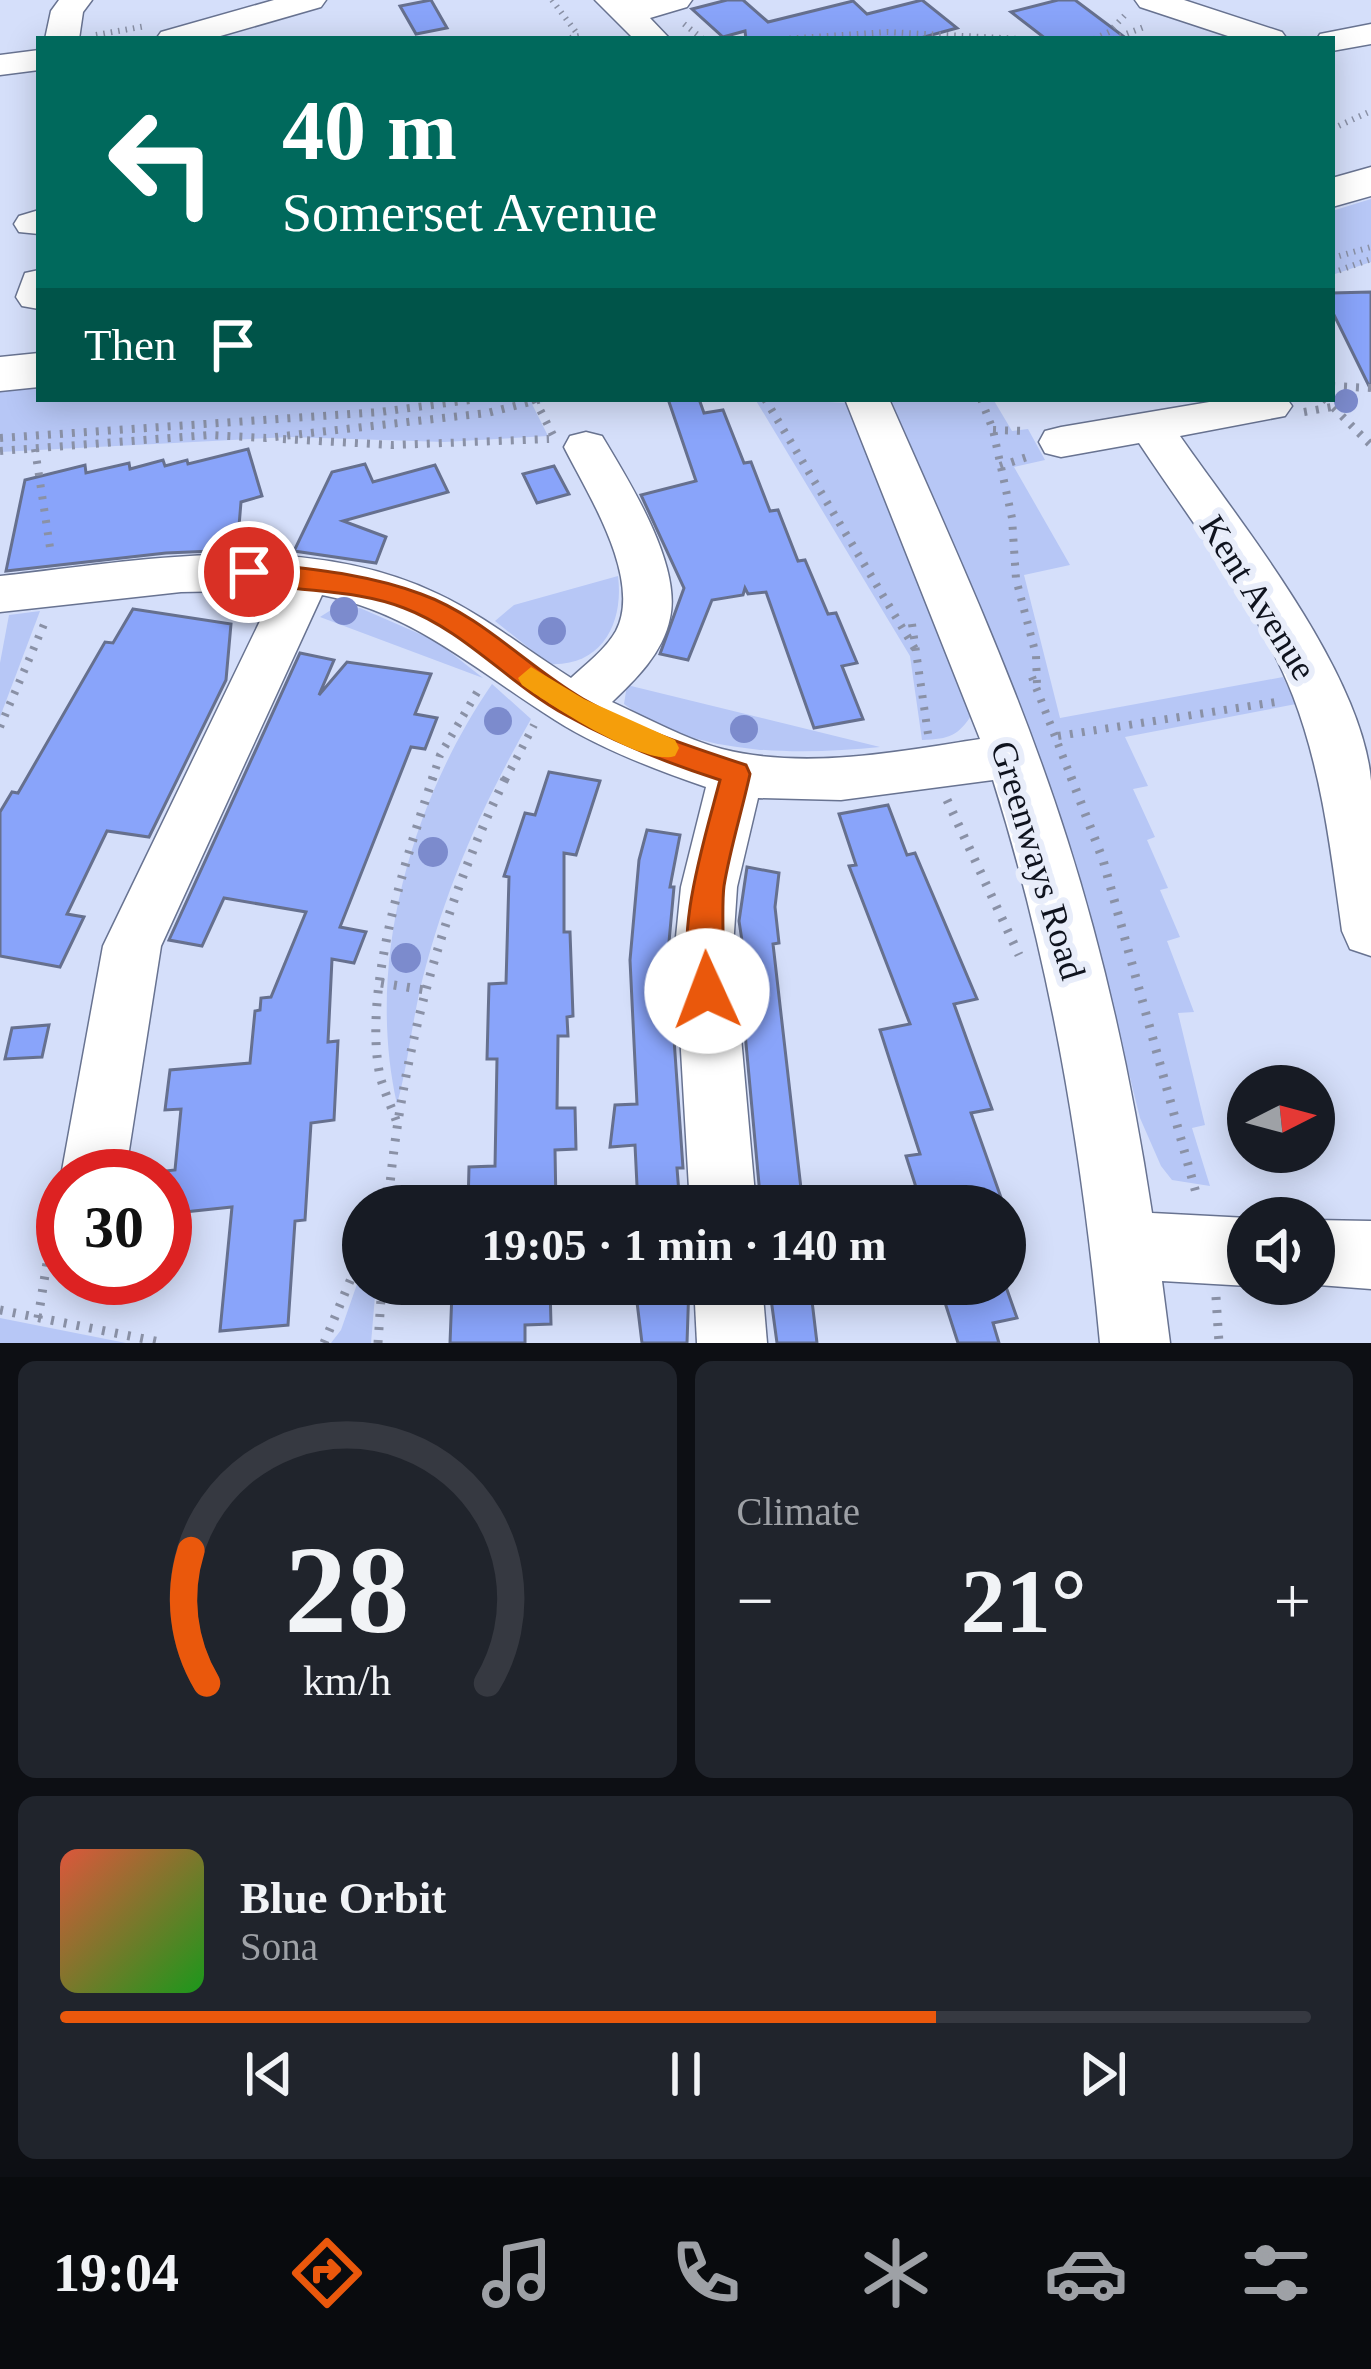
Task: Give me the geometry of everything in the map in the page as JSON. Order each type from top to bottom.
[{"type":"main road","points":[[1335,192],[1371,182]]},
{"type":"main road","points":[[0,374],[36,370]]},
{"type":"street","points":[[63,36],[67,11],[76,0]]},
{"type":"street","points":[[184,36],[310,0]]},
{"type":"street","points":[[619,7],[676,0]]},
{"type":"street","points":[[619,7],[650,36]]},
{"type":"street","points":[[1139,8],[1257,36]]},
{"type":"street","points":[[1335,40],[1371,34]]},
{"type":"street","points":[[0,65],[36,60]]},
{"type":"street","name":"Greenways Road","points":[[868,402],[925,533],[1034,746],[1057,899],[1095,1054],[1135,1343]]},
{"type":"street","points":[[1061,442],[1270,406]]},
{"type":"street","name":"Kent Avenue","points":[[1151,428],[1294,644],[1358,777],[1371,931]]},
{"type":"street","points":[[565,700],[638,640],[650,600],[647,576],[592,454]]},
{"type":"street","points":[[0,594],[249,572],[359,584],[415,602],[457,623],[565,700],[683,757],[736,774],[832,778],[933,768],[1034,746]]},
{"type":"street","points":[[97,1149],[136,886],[307,575]]},
{"type":"street","points":[[721,1185],[704,947],[709,887],[736,774]]},
{"type":"street","points":[[1125,1245],[1227,1251]]},
{"type":"street","points":[[1335,1254],[1371,1255]]},
{"type":"street","points":[[729,1305],[732,1343]]},
{"type":"path","points":[[552,0],[579,36]]},
{"type":"path","points":[[1121,36],[1144,27],[1132,0]]},
{"type":"path","points":[[1098,36],[1139,8]]},
{"type":"path","points":[[823,36],[877,32],[956,36]]},
{"type":"path","points":[[856,36],[877,32]]},
{"type":"path","points":[[1335,128],[1371,111]]},
{"type":"path","points":[[1335,257],[1371,247]]},
{"type":"path","points":[[1335,272],[1371,259]]},
{"type":"path","points":[[1335,386],[1371,388]]},
{"type":"path","points":[[0,438],[380,412],[455,402]]},
{"type":"path","points":[[266,437],[487,413],[526,402]]},
{"type":"path","points":[[540,402],[592,454]]},
{"type":"path","points":[[767,402],[917,651]]},
{"type":"path","points":[[982,402],[1012,518],[1016,579],[1036,656],[1037,686]]},
{"type":"path","points":[[1328,402],[1371,445]]},
{"type":"path","points":[[0,451],[209,435],[592,454]]},
{"type":"path","points":[[0,726],[49,613],[53,589],[35,449]]},
{"type":"path","points":[[398,1125],[380,1075],[381,983],[398,883],[440,755],[501,658]]},
{"type":"path","points":[[1034,746],[1122,722],[1190,718],[1318,694]]},
{"type":"path","points":[[389,1185],[425,990],[452,894],[490,802],[565,700]]},
{"type":"path","points":[[933,768],[1026,970]]},
{"type":"path","points":[[381,983],[425,990]]},
{"type":"path","points":[[324,1343],[342,1300]]},
{"type":"path","points":[[38,1318],[40,1305]]},
{"type":"path","points":[[378,1343],[381,1305]]},
{"type":"path","points":[[0,1310],[165,1343]]},
{"type":"shaded area","points":[[1371,199],[1371,262],[1335,274],[1335,210]]},
{"type":"shaded area","points":[[36,380],[36,402],[543,402],[532,404],[548,436],[444,442],[290,437],[0,452],[0,384]]},
{"type":"shaded area","points":[[757,402],[851,403],[973,713],[952,735],[922,740],[910,656]]},
{"type":"shaded area","points":[[887,402],[995,402],[1012,431],[1028,429],[1045,460],[1014,467],[1070,565],[1024,575],[1060,718],[1283,677],[1296,704],[1125,737],[1148,786],[1133,789],[1155,837],[1147,840],[1168,888],[1160,890],[1180,937],[1167,941],[1194,1012],[1178,1013],[1205,1125],[1192,1128],[1210,1186],[1172,1180],[1140,1118],[1089,911],[1011,681]]},
{"type":"shaded area","points":[[618,576],[613,625],[596,650],[583,658],[549,664],[495,621],[514,605]]},
{"type":"shaded area","points":[[360,608],[436,641],[483,678],[320,617],[331,610]]},
{"type":"shaded area","points":[[40,611],[0,717],[0,663],[9,615]]},
{"type":"shaded area","points":[[492,684],[531,719],[451,887],[419,994],[397,1104],[387,995],[402,885],[438,780]]},
{"type":"shaded area","points":[[627,685],[880,747],[781,751],[714,743],[651,721],[624,704]]},
{"type":"shaded area","points":[[350,1305],[374,1305],[371,1343],[331,1343]]},
{"type":"shaded area","points":[[0,1318],[126,1343],[0,1343]]},
{"type":"building","points":[[431,0],[447,28],[416,34],[400,6]]},
{"type":"building","points":[[743,0],[768,22],[853,1],[867,14],[922,0],[957,28],[928,36],[746,36],[745,31],[722,36],[692,9]]},
{"type":"building","points":[[1075,0],[1123,36],[1042,36],[1011,12]]},
{"type":"building","points":[[1371,292],[1371,390],[1335,317],[1335,293]]},
{"type":"building","points":[[669,402],[700,402],[704,413],[723,410],[770,511],[778,510],[798,561],[805,560],[828,614],[836,613],[857,663],[842,666],[863,719],[814,728],[766,592],[748,594],[745,588],[743,595],[712,600],[688,660],[660,654],[684,588],[641,495],[696,481]]},
{"type":"building","points":[[248,449],[262,496],[241,502],[237,550],[6,571],[25,480],[85,465],[86,473],[163,460],[165,466],[187,460],[188,464]]},
{"type":"building","points":[[365,464],[373,482],[435,465],[448,492],[343,521],[386,537],[376,563],[294,551],[332,472]]},
{"type":"building","points":[[554,466],[569,494],[537,503],[523,474]]},
{"type":"building","points":[[133,609],[231,624],[226,680],[149,837],[107,831],[67,914],[84,917],[60,967],[0,956],[0,812],[12,792],[18,793],[105,642],[113,643]]},
{"type":"building","points":[[300,653],[334,660],[319,695],[347,662],[431,674],[415,714],[437,718],[425,749],[411,747],[340,927],[366,932],[354,963],[332,959],[328,1042],[338,1041],[334,1120],[311,1123],[305,1220],[295,1221],[288,1325],[220,1331],[232,1207],[192,1211],[192,1149],[177,1149],[181,1109],[165,1110],[170,1070],[250,1063],[255,1011],[260,1010],[261,998],[271,997],[306,912],[224,898],[202,946],[169,940]]},
{"type":"building","points":[[549,772],[600,781],[576,855],[564,853],[564,932],[570,932],[573,1016],[567,1017],[568,1036],[558,1036],[557,1108],[575,1108],[576,1149],[555,1150],[556,1185],[469,1185],[469,1167],[495,1166],[497,1059],[487,1059],[489,984],[506,983],[509,877],[504,876],[525,813],[535,815]]},
{"type":"building","points":[[888,805],[907,855],[915,853],[977,999],[954,1004],[992,1109],[971,1113],[997,1185],[915,1185],[906,1156],[920,1154],[880,1030],[910,1024],[849,866],[856,865],[839,814]]},
{"type":"building","points":[[647,830],[680,835],[670,887],[674,887],[668,953],[683,1168],[677,1168],[678,1185],[637,1185],[635,1145],[610,1147],[615,1105],[637,1104],[630,960],[639,860]]},
{"type":"building","points":[[747,867],[779,873],[775,907],[779,943],[773,944],[801,1185],[759,1185],[739,921]]},
{"type":"building","points":[[49,1025],[42,1057],[5,1059],[12,1028]]},
{"type":"building","points":[[451,1305],[550,1305],[551,1324],[525,1325],[525,1343],[450,1343]]},
{"type":"building","points":[[637,1305],[688,1305],[687,1343],[642,1343]]},
{"type":"building","points":[[772,1305],[812,1305],[817,1343],[777,1343]]},
{"type":"building","points":[[946,1305],[1012,1305],[1017,1318],[993,1323],[999,1343],[958,1343]]},
{"type":"slow traffic","points":[[531,678],[574,707],[665,748]]},
{"type":"route","points":[[249,572],[359,584],[415,602],[457,623],[574,707],[683,757],[736,774],[709,887],[704,947],[707,991]]}]
